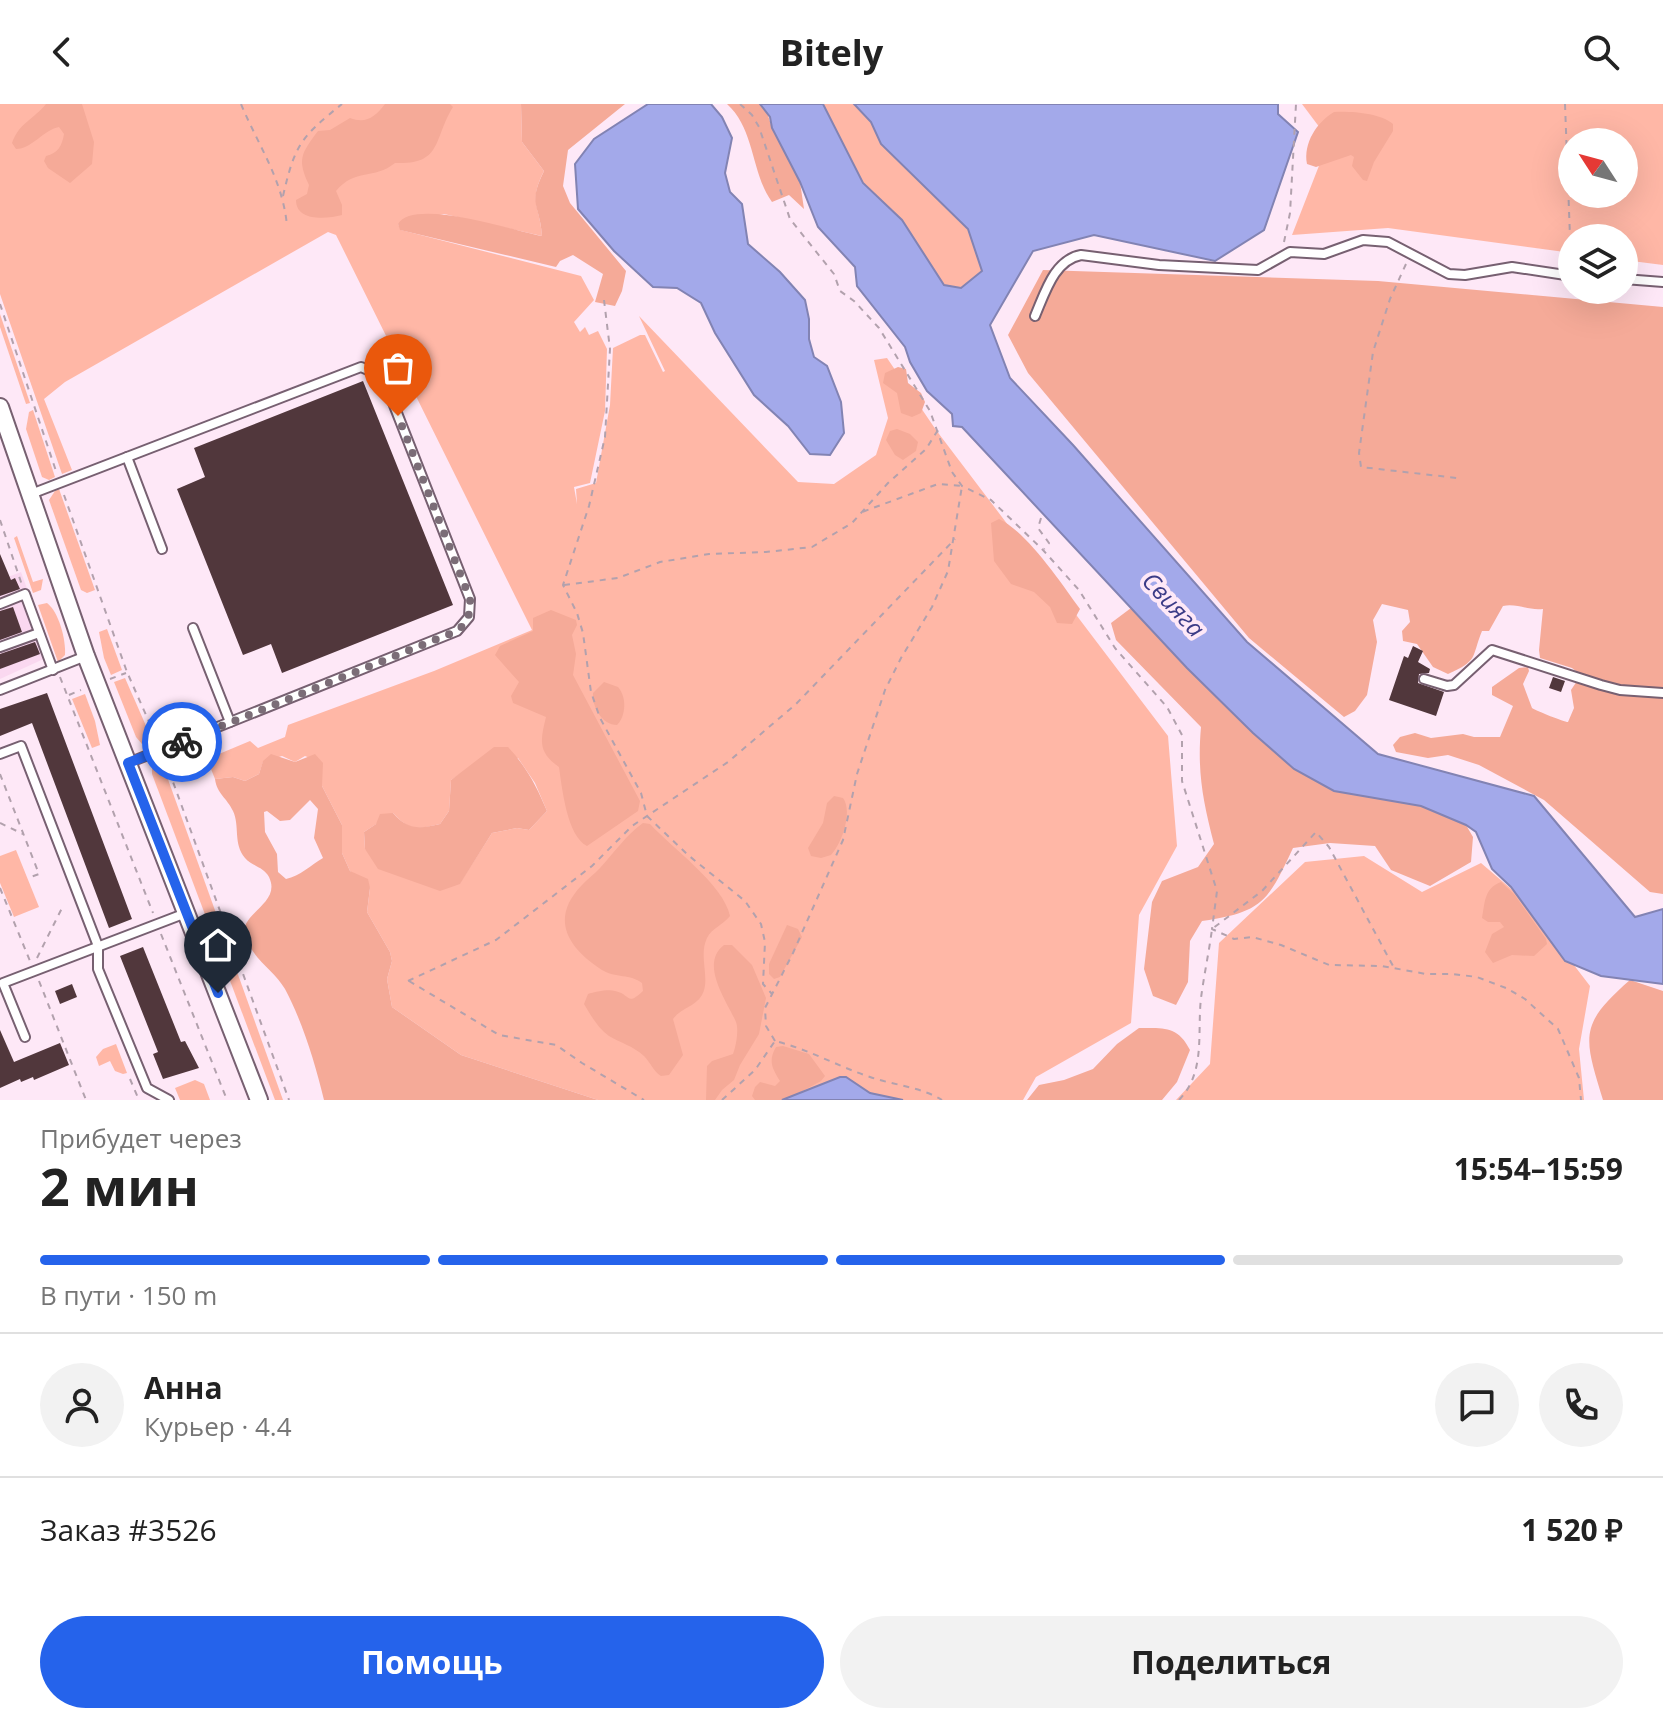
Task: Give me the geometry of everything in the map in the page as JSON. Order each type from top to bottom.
[{"type":"street","points":[[0,407],[86,656],[259,1100]]},
{"type":"lane","points":[[1035,316],[1052,278],[1070,257],[1081,255],[1159,265],[1258,270],[1290,252],[1324,254],[1363,240],[1388,242],[1449,274],[1465,275],[1512,267],[1558,274]]},
{"type":"lane","points":[[1638,280],[1663,282]]},
{"type":"lane","points":[[30,495],[356,368],[367,369],[382,379],[388,390],[470,599],[469,617],[457,631],[128,763]]},
{"type":"lane","points":[[127,457],[162,549]]},
{"type":"lane","points":[[0,604],[25,594],[55,669]]},
{"type":"lane","points":[[193,628],[230,722]]},
{"type":"lane","points":[[0,647],[39,633]]},
{"type":"lane","points":[[1424,679],[1454,685],[1492,650],[1620,690],[1663,693]]},
{"type":"lane","points":[[0,690],[86,656]]},
{"type":"lane","points":[[0,754],[21,746],[98,946],[98,969],[147,1088],[169,1100]]},
{"type":"lane","points":[[25,1037],[2,984],[187,913]]},
{"type":"path","points":[[241,104],[273,169],[283,197],[287,226]]},
{"type":"path","points":[[283,197],[291,161],[307,131],[342,104]]},
{"type":"path","points":[[740,104],[759,127],[790,219],[834,274],[840,291],[879,328],[930,411],[952,472],[962,486],[948,571],[885,690],[857,774],[843,840],[765,1008],[766,1026],[775,1041],[802,1047],[834,1064],[942,1100]]},
{"type":"path","points":[[1283,255],[1290,213],[1296,104]]},
{"type":"path","points":[[1565,104],[1570,224]]},
{"type":"path","points":[[1411,252],[1390,299],[1373,352],[1359,453],[1361,467],[1457,478]]},
{"type":"path","points":[[604,300],[610,349],[605,437],[589,506],[563,585],[583,633],[591,692],[600,718],[641,793],[647,816],[688,855],[745,901],[761,924],[765,942],[763,984],[772,994]]},
{"type":"path","points":[[0,304],[127,672],[161,750],[289,1100]]},
{"type":"path","points":[[563,585],[618,578],[660,562],[709,554],[812,547],[852,523],[888,483],[926,449],[938,429]]},
{"type":"path","points":[[862,512],[938,484],[962,486],[991,500],[1079,590],[1115,648],[1167,707],[1182,735],[1182,781],[1217,891],[1201,1000],[1201,1035],[1196,1071],[1179,1100]]},
{"type":"path","points":[[1041,518],[1038,528],[1049,543],[1043,550]]},
{"type":"path","points":[[0,520],[25,594]]},
{"type":"path","points":[[644,1100],[556,1045],[499,1035],[408,981],[496,940],[592,866],[632,826],[728,762],[796,704],[955,539]]},
{"type":"path","points":[[55,669],[227,1100]]},
{"type":"path","points":[[0,774],[39,874],[28,878]]},
{"type":"path","points":[[0,823],[24,834]]},
{"type":"path","points":[[1212,929],[1262,891],[1316,832],[1329,847],[1395,968]]},
{"type":"path","points":[[0,888],[32,966],[62,908]]},
{"type":"path","points":[[1212,929],[1234,939],[1252,937],[1281,945],[1329,965],[1477,977],[1506,988],[1525,999],[1558,1029],[1579,1078],[1581,1100]]},
{"type":"path","points":[[34,971],[86,1100]]},
{"type":"path","points":[[722,1100],[755,1070],[775,1041]]},
{"type":"shaded area","points":[[0,104],[521,104],[522,142],[544,171],[536,197],[542,236],[444,214],[398,224],[401,230],[581,276],[594,300],[574,322],[580,332],[585,327],[589,335],[598,331],[607,349],[605,411],[590,483],[574,487],[577,504],[576,489],[596,483],[610,405],[613,348],[645,335],[665,371],[639,316],[798,482],[834,484],[876,455],[888,418],[874,360],[887,358],[936,430],[1168,736],[1177,846],[1139,915],[1131,1023],[1036,1077],[1023,1100],[903,1100],[870,1093],[846,1077],[840,1077],[782,1100],[598,1100],[461,1055],[392,1007],[387,979],[392,961],[390,952],[367,912],[370,888],[350,871],[342,853],[342,825],[322,786],[322,763],[305,756],[295,762],[282,756],[263,762],[259,774],[245,781],[233,777],[215,779],[207,759],[250,741],[258,748],[285,737],[288,725],[434,671],[532,630],[336,235],[328,232],[65,382],[44,399],[72,470],[62,474],[0,294]],"holes":[[[518,758],[535,783],[547,811],[529,830],[517,828],[492,833],[460,883],[365,849],[364,832],[393,813],[415,828],[440,824],[449,811],[451,780],[469,768]]]},
{"type":"shaded area","points":[[46,104],[82,104],[94,142],[92,164],[70,183],[48,168],[44,161],[61,145],[64,134],[59,127],[22,148],[16,149],[12,143],[23,126]]},
{"type":"shaded area","points":[[385,104],[450,104],[453,107],[434,148],[422,160],[395,163],[380,171],[350,179],[336,191],[342,205],[342,215],[321,218],[301,212],[296,200],[307,194],[309,185],[303,169],[303,157],[318,131],[330,130],[350,118],[370,118]]},
{"type":"shaded area","points":[[521,104],[625,104],[568,150],[563,186],[570,203],[626,271],[615,306],[595,302],[603,274],[573,255],[560,261],[556,267],[400,230],[398,224],[407,217],[423,214],[466,218],[542,236],[535,198],[544,171],[522,142]]},
{"type":"shaded area","points":[[727,104],[760,104],[766,109],[772,128],[800,182],[804,209],[789,195],[772,202],[760,178],[743,126]]},
{"type":"shaded area","points":[[823,104],[854,104],[871,122],[881,144],[968,229],[982,272],[961,288],[944,286],[902,220],[863,183]]},
{"type":"shaded area","points":[[1302,104],[1663,104],[1663,265],[1638,262],[1638,224],[1558,224],[1558,251],[1388,228],[1292,235],[1329,140]]},
{"type":"shaded area","points":[[1334,112],[1373,115],[1393,124],[1393,131],[1374,162],[1367,181],[1352,166],[1354,157],[1351,155],[1316,167],[1307,164],[1309,141],[1322,121]]},
{"type":"shaded area","points":[[1043,270],[1378,281],[1558,297],[1558,304],[1663,307],[1663,894],[1650,892],[1544,800],[1479,765],[1448,755],[1428,758],[1396,752],[1393,745],[1400,737],[1415,733],[1431,738],[1463,734],[1500,737],[1513,706],[1492,695],[1492,687],[1519,668],[1528,667],[1523,684],[1532,708],[1568,722],[1574,708],[1571,690],[1577,681],[1577,672],[1540,658],[1543,609],[1503,606],[1489,631],[1482,631],[1469,661],[1448,674],[1433,667],[1417,644],[1403,641],[1402,631],[1410,622],[1408,610],[1382,604],[1373,620],[1377,642],[1367,695],[1355,711],[1344,717],[1249,638],[1028,373],[1008,335]]},
{"type":"shaded area","points":[[0,314],[30,403],[26,404],[0,327]]},
{"type":"shaded area","points":[[898,367],[906,369],[908,383],[921,393],[925,402],[921,413],[912,417],[901,413],[897,393],[883,383],[885,373]]},
{"type":"shaded area","points":[[33,410],[55,477],[49,480],[42,477],[26,429],[29,412]]},
{"type":"shaded area","points":[[897,429],[910,434],[918,442],[916,451],[903,460],[895,455],[886,440],[890,431]]},
{"type":"shaded area","points":[[59,489],[95,590],[87,593],[81,590],[49,500]]},
{"type":"shaded area","points":[[999,519],[1032,546],[1080,609],[1072,624],[1057,623],[1050,607],[1034,592],[1011,584],[994,561],[991,523]]},
{"type":"shaded area","points":[[17,536],[33,582],[43,579],[41,590],[33,593],[14,538]]},
{"type":"shaded area","points":[[21,572],[50,652],[48,657],[0,679],[0,580]]},
{"type":"shaded area","points":[[47,603],[55,613],[63,634],[65,655],[58,662],[38,605]]},
{"type":"shaded area","points":[[1131,608],[1253,733],[1334,791],[1421,806],[1466,825],[1473,837],[1471,862],[1430,886],[1391,870],[1375,846],[1330,843],[1293,848],[1277,881],[1261,901],[1238,913],[1202,921],[1190,941],[1188,982],[1176,1005],[1153,996],[1144,969],[1152,902],[1162,881],[1198,867],[1214,844],[1202,786],[1201,727],[1116,640],[1111,623]]},
{"type":"shaded area","points":[[551,610],[576,620],[572,635],[576,654],[573,675],[640,801],[638,811],[587,846],[580,841],[570,822],[559,767],[547,756],[542,745],[546,717],[513,703],[511,696],[519,682],[495,655],[500,646],[533,631],[533,618]]},
{"type":"shaded area","points":[[107,629],[122,670],[111,675],[99,632]]},
{"type":"shaded area","points":[[125,678],[154,744],[142,744],[136,737],[114,682]]},
{"type":"shaded area","points":[[604,682],[618,687],[623,696],[624,712],[617,725],[603,719],[594,704],[593,693]]},
{"type":"shaded area","points":[[85,694],[100,745],[92,748],[72,699]]},
{"type":"shaded area","points":[[494,747],[508,747],[514,754],[547,811],[529,830],[517,828],[492,833],[460,884],[440,891],[378,869],[365,849],[364,832],[376,824],[380,814],[393,813],[414,827],[440,824],[449,811],[451,780]]},
{"type":"shaded area","points":[[271,754],[295,762],[315,754],[323,763],[322,786],[342,825],[342,853],[350,871],[368,879],[367,912],[390,952],[392,961],[387,979],[392,1007],[461,1055],[598,1100],[324,1100],[308,1043],[285,989],[252,950],[245,935],[248,920],[266,901],[271,886],[267,874],[241,853],[233,811],[215,779],[233,777],[245,781],[259,774],[263,761]],"holes":[[[310,800],[318,809],[314,838],[323,858],[286,879],[278,872],[277,854],[265,832],[264,812],[280,821],[290,820]]]},
{"type":"shaded area","points":[[160,757],[283,1100],[275,1100],[152,774],[152,764]]},
{"type":"shaded area","points":[[834,796],[843,798],[847,811],[839,843],[831,855],[821,858],[811,856],[808,848],[823,823],[827,803]]},
{"type":"shaded area","points":[[643,823],[650,824],[708,880],[726,904],[730,916],[707,938],[702,995],[673,1019],[683,1055],[669,1075],[661,1076],[640,1053],[605,1033],[584,1004],[588,994],[605,991],[634,998],[643,991],[642,983],[602,970],[590,961],[572,942],[565,921],[572,898]]},
{"type":"shaded area","points":[[16,850],[39,907],[14,917],[0,883],[0,856]]},
{"type":"shaded area","points":[[1364,856],[1422,892],[1481,863],[1524,900],[1590,986],[1579,1049],[1584,1100],[1176,1100],[1210,1064],[1219,943],[1305,862]]},
{"type":"shaded area","points":[[1501,882],[1514,894],[1547,944],[1534,956],[1512,955],[1493,963],[1485,952],[1492,934],[1504,927],[1500,922],[1488,922],[1482,918],[1488,892]]},
{"type":"shaded area","points":[[787,925],[798,929],[802,937],[780,977],[774,979],[769,974],[769,964]]},
{"type":"shaded area","points":[[724,945],[732,945],[752,965],[766,998],[759,1034],[734,1080],[715,1100],[706,1100],[707,1066],[712,1061],[733,1054],[737,1038],[736,1022],[714,972],[717,953]]},
{"type":"shaded area","points":[[1630,980],[1663,991],[1663,1100],[1603,1100],[1592,1061],[1589,1046],[1594,1021],[1613,995]]},
{"type":"shaded area","points":[[1139,1028],[1175,1032],[1190,1050],[1177,1082],[1162,1100],[1027,1100],[1039,1085],[1093,1069],[1117,1044]]},
{"type":"shaded area","points":[[116,1044],[127,1073],[115,1071],[110,1061],[99,1066],[96,1057],[103,1049]]},
{"type":"shaded area","points":[[783,1046],[809,1054],[825,1076],[786,1100],[755,1100],[752,1096],[760,1082],[775,1086],[780,1081],[772,1060],[776,1047]]},
{"type":"shaded area","points":[[195,1080],[204,1084],[210,1100],[180,1100],[175,1088]]},
{"type":"water","points":[[648,104],[711,104],[722,117],[732,138],[725,173],[730,192],[742,204],[748,244],[780,272],[805,300],[814,357],[827,366],[841,402],[844,433],[830,455],[810,454],[788,426],[754,395],[715,333],[701,303],[677,288],[653,287],[614,251],[578,209],[575,164],[594,139]]},
{"type":"water","name":"Свияга","points":[[760,104],[823,104],[863,183],[902,220],[944,285],[961,288],[982,271],[968,229],[881,144],[871,122],[854,104],[1278,104],[1278,114],[1298,132],[1264,230],[1215,261],[1094,235],[1033,251],[990,325],[1010,378],[1247,642],[1378,754],[1534,796],[1635,917],[1663,909],[1663,984],[1601,976],[1565,961],[1511,887],[1492,869],[1476,832],[1466,825],[1421,806],[1334,791],[1294,769],[1253,733],[1187,668],[962,427],[953,426],[952,414],[927,391],[905,347],[857,286],[855,267],[818,227],[800,182],[772,128],[770,117]]},
{"type":"water","points":[[846,1077],[870,1093],[903,1100],[782,1100]]},
{"type":"building","points":[[363,381],[453,605],[282,673],[271,644],[243,655],[177,489],[205,477],[194,448]]},
{"type":"building","points":[[0,554],[11,580],[15,578],[20,589],[0,596]]},
{"type":"building","points":[[13,607],[22,632],[0,640],[0,611]]},
{"type":"building","points":[[35,642],[40,654],[0,669],[0,654]]},
{"type":"building","points":[[1413,646],[1423,651],[1418,662],[1430,669],[1429,673],[1419,674],[1418,683],[1444,692],[1436,716],[1389,700],[1404,656],[1408,658]]},
{"type":"building","points":[[1553,677],[1565,681],[1561,692],[1549,688]]},
{"type":"building","points":[[47,693],[132,919],[109,928],[32,723],[0,736],[0,709]]},
{"type":"building","points":[[143,947],[181,1042],[185,1041],[199,1068],[163,1079],[153,1054],[158,1052],[120,956]]},
{"type":"building","points":[[72,984],[77,997],[60,1004],[55,991]]},
{"type":"building","points":[[0,1030],[14,1062],[60,1043],[69,1065],[34,1080],[33,1077],[21,1082],[20,1079],[0,1088]]},
{"type":"way so far","points":[[182,742],[464,626],[471,609],[470,599],[398,416]]},
{"type":"route","points":[[182,742],[128,763],[218,993]]}]
